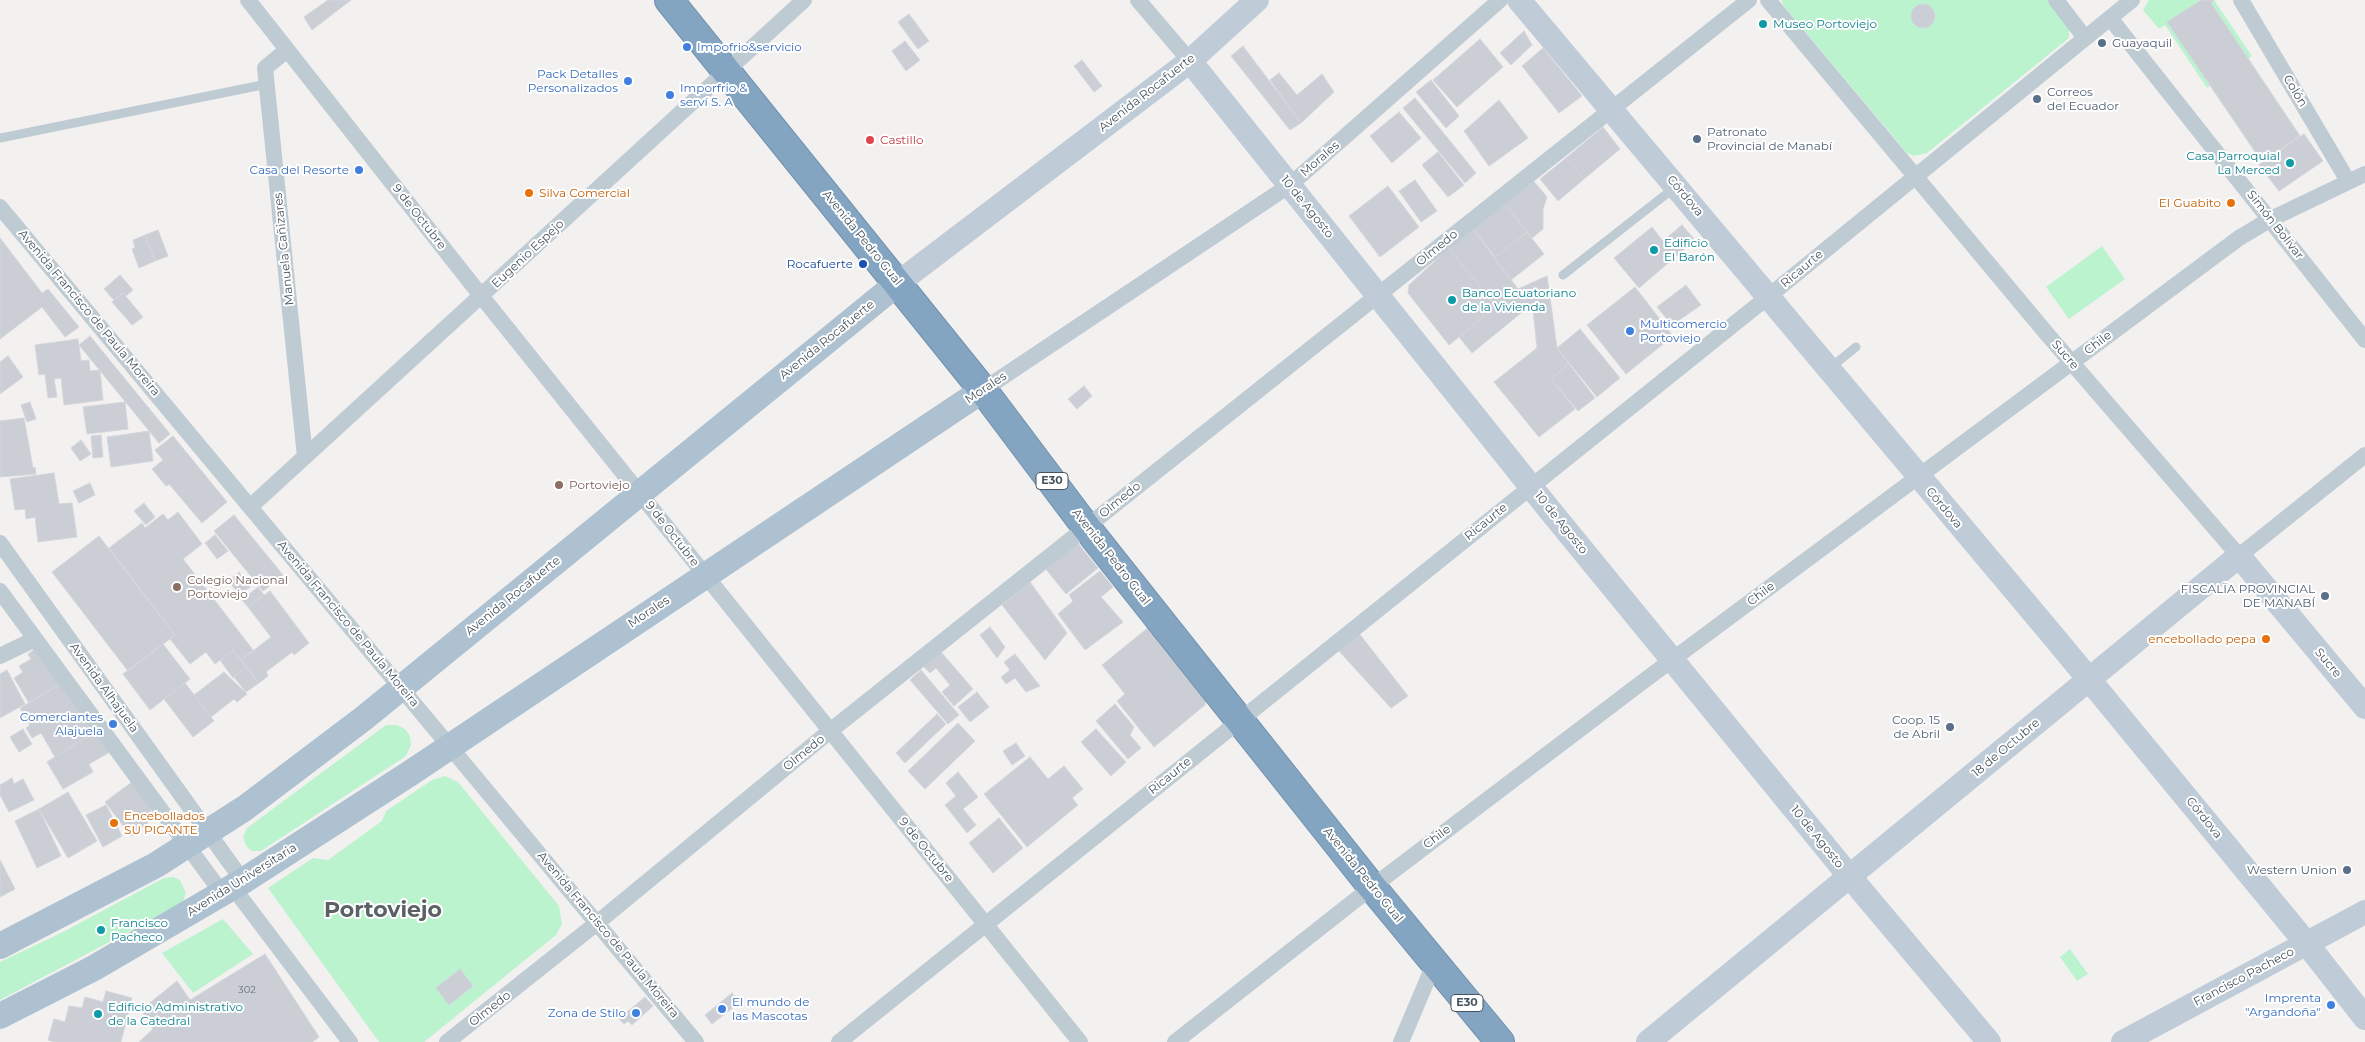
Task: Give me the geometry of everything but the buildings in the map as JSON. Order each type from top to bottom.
[{"type":"highway","name":"Avenida Pedro Gual","points":[[669,0],[983,390],[1086,527],[1372,887],[1500,1042]]},
{"type":"main road","name":"Avenida Rocafuerte","points":[[401,687],[898,283]]},
{"type":"main road","name":"Morales","points":[[450,746],[983,390]]},
{"type":"main road","points":[[0,946],[101,895],[199,840],[253,803],[401,687]]},
{"type":"main road","name":"Avenida Universitaria","points":[[0,1016],[94,968],[233,887],[450,746]]},
{"type":"street","name":"9 de Octubre","points":[[248,0],[482,297],[1080,1042]]},
{"type":"street","name":"Eugenio Espejo","points":[[250,507],[482,297],[804,0]]},
{"type":"street","name":"10 de Agosto","points":[[1138,0],[1290,185],[1531,487],[1850,877],[1989,1042]]},
{"type":"street","name":"Avenida Rocafuerte","points":[[898,283],[1190,62],[1257,0]]},
{"type":"street","name":"Morales","points":[[983,390],[1290,185],[1500,0]]},
{"type":"street","name":"Córdova","points":[[1520,0],[2089,679],[2307,944],[2365,1018]]},
{"type":"street","name":"Olmedo","points":[[448,1042],[597,923],[830,731],[1750,0]]},
{"type":"street","name":"Sucre","points":[[1768,0],[1914,176],[2240,556],[2365,707]]},
{"type":"street","points":[[2056,0],[2085,38]]},
{"type":"street","name":"Ricaurte","points":[[839,1042],[1531,487],[2132,0]]},
{"type":"street","name":"Colón","points":[[2241,0],[2348,181]]},
{"type":"street","name":"Simón Bolívar","points":[[2110,18],[2365,340]]},
{"type":"street","name":"Manuela Cañizares","points":[[287,50],[265,68],[305,457]]},
{"type":"street","name":"Chile","points":[[1175,1042],[1372,887],[1673,659],[2239,238],[2271,219],[2365,174]]},
{"type":"street","name":"Avenida Francisco de Paula Moreira","points":[[0,207],[696,1042]]},
{"type":"street","name":"18 de Octubre","points":[[1648,1042],[2089,679],[2365,455]]},
{"type":"street","name":"Avenida Alhajuela","points":[[0,543],[199,840]]},
{"type":"street","points":[[0,591],[35,639],[199,840],[350,1042]]},
{"type":"street","points":[[0,656],[35,639]]},
{"type":"street","points":[[199,840],[233,887]]},
{"type":"street","name":"Francisco Pacheco","points":[[2123,1042],[2365,912]]},
{"type":"street","points":[[1401,1042],[1434,964]]},
{"type":"lane","points":[[0,138],[267,84]]},
{"type":"lane","points":[[1563,275],[1676,186]]},
{"type":"lane","points":[[1830,368],[1856,347]]},
{"type":"green space","points":[[1782,0],[2048,0],[2069,28],[2069,38],[1927,153],[1914,156],[1907,153],[1783,5]]},
{"type":"green space","points":[[2149,0],[2200,0],[2168,23],[2210,86],[2207,88],[2165,25],[2159,29],[2143,10]]},
{"type":"green space","points":[[2214,0],[2252,56],[2248,59],[2211,3]]},
{"type":"green space","points":[[2102,246],[2125,279],[2069,319],[2046,287]]},
{"type":"green space","points":[[386,725],[397,725],[405,729],[410,736],[411,745],[406,756],[261,851],[252,851],[246,846],[243,837],[247,828]]},
{"type":"green space","points":[[445,776],[458,782],[559,906],[562,924],[556,935],[424,1042],[379,1042],[268,888],[313,858],[328,860],[382,821],[386,811],[432,780]]},
{"type":"green space","points":[[173,877],[180,880],[186,893],[184,900],[179,905],[0,1000],[0,962],[63,932],[164,878]]},
{"type":"green space","points":[[223,919],[253,954],[193,993],[162,953]]},
{"type":"green space","points":[[2070,949],[2088,974],[2077,981],[2060,957]]},
{"type":"place","name":"Museo Portoviejo","points":[[1763,24]]},
{"type":"place","name":"Guayaquil","points":[[2102,43]]},
{"type":"place","name":"Impofrio&servicio","points":[[687,47]]},
{"type":"place","name":"Pack Detalles Personalizados","points":[[628,81]]},
{"type":"place","name":"Imporfrio & serví S. A","points":[[670,95]]},
{"type":"place","name":"Correos del Ecuador","points":[[2037,99]]},
{"type":"place","name":"Patronato Provincial de Manabí","points":[[1697,139]]},
{"type":"place","name":"Castillo","points":[[870,140]]},
{"type":"place","name":"Casa Parroquial La Merced","points":[[2290,163]]},
{"type":"place","name":"Casa del Resorte","points":[[359,170]]},
{"type":"place","name":"Silva Comercial","points":[[529,193]]},
{"type":"place","name":"El Guabito","points":[[2231,203]]},
{"type":"place","name":"Edificio El Barón","points":[[1654,250]]},
{"type":"place","name":"Rocafuerte","points":[[863,264]]},
{"type":"place","name":"Banco Ecuatoriano de la Vivienda","points":[[1452,300]]},
{"type":"place","name":"Multicomercio Portoviejo","points":[[1630,331]]},
{"type":"place","name":"Portoviejo","points":[[559,485]]},
{"type":"place","name":"Colegio Nacional Portoviejo","points":[[177,587]]},
{"type":"place","name":"FISCALÏA PROVINCIAL DE MANABÍ","points":[[2325,596]]},
{"type":"place","name":"encebollado pepa","points":[[2266,639]]},
{"type":"place","name":"Comerciantes Alajuela","points":[[113,724]]},
{"type":"place","name":"Coop. 15 de Abril","points":[[1950,727]]},
{"type":"place","name":"Encebollados SU PICANTE","points":[[114,823]]},
{"type":"place","name":"Western Union","points":[[2347,870]]},
{"type":"place","name":"Francisco Pacheco","points":[[101,930]]},
{"type":"place","name":"Imprenta \"Argandoña\"","points":[[2331,1005]]},
{"type":"place","name":"El mundo de las Mascotas","points":[[722,1009]]},
{"type":"place","name":"Zona de Stilo","points":[[636,1013]]},
{"type":"place","name":"Edificio Administrativo de la Catedral","points":[[98,1014]]},
{"type":"district","name":"Portoviejo","points":[[383,911]]}]
